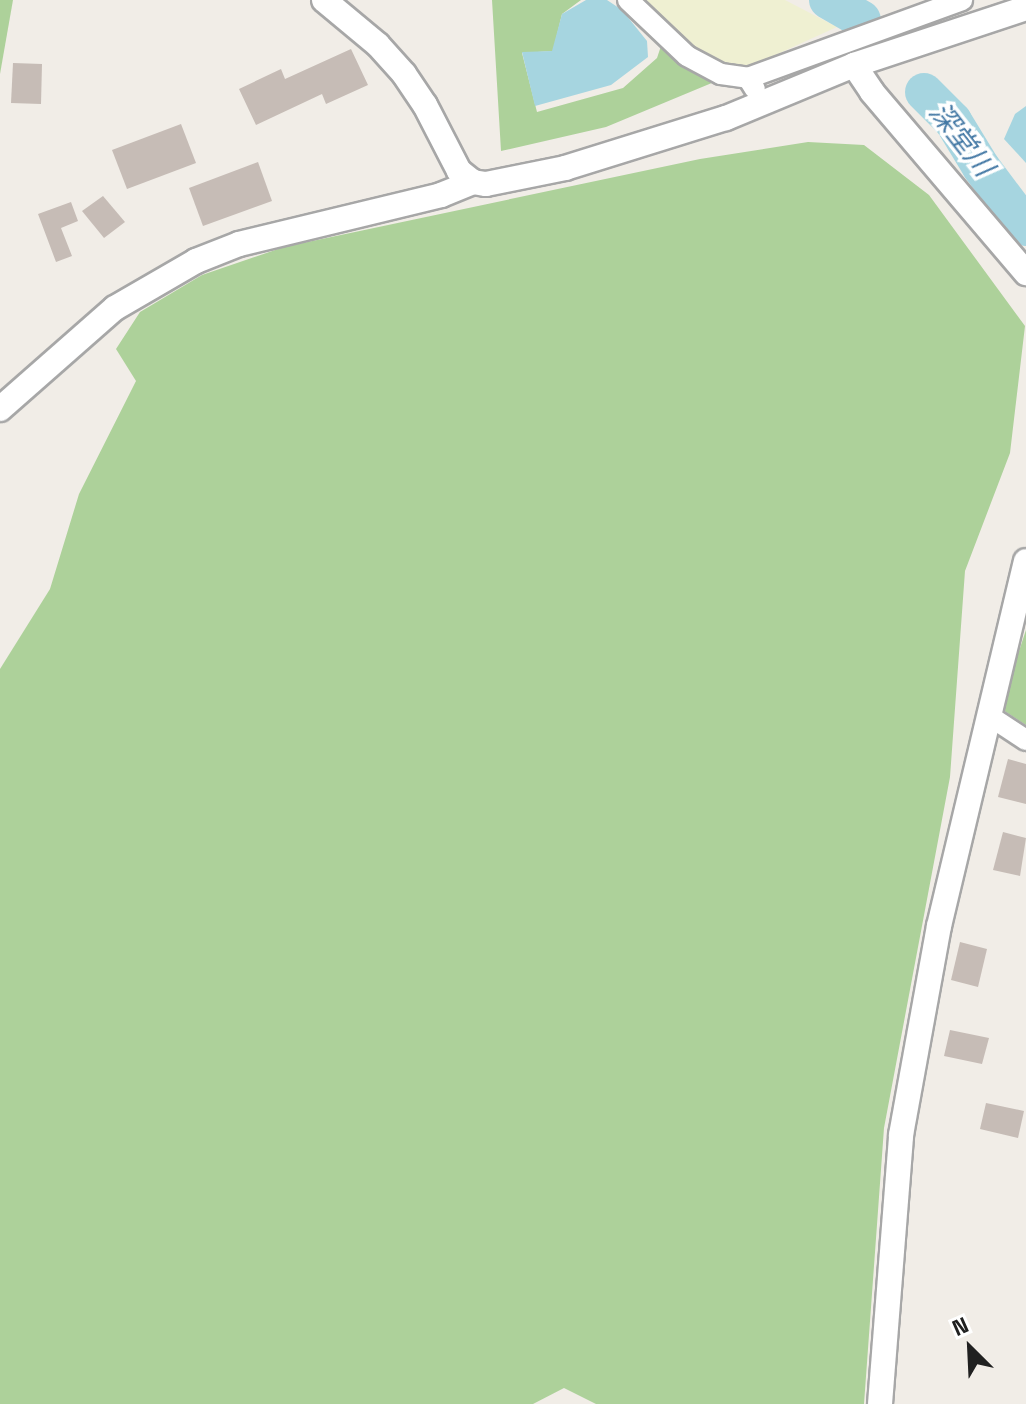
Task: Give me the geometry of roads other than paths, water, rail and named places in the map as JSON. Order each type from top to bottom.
[{"type":"street","points":[[324,0],[378,45],[404,74],[425,105],[449,157],[473,182]]},
{"type":"street","points":[[628,0],[651,26],[687,56],[721,74],[748,78],[962,0]]},
{"type":"street","points":[[0,409],[115,308],[196,261],[239,244],[441,195],[473,182],[502,184],[565,168],[764,103],[854,65],[1026,8]]},
{"type":"street","points":[[854,65],[872,92],[1026,273]]},
{"type":"street","points":[[748,78],[764,103]]},
{"type":"street","points":[[880,1404],[901,1135],[939,926],[1026,561]]},
{"type":"street","points":[[991,717],[1026,740]]},
{"type":"water","points":[[586,0],[607,0],[622,10],[647,41],[648,57],[611,85],[535,106],[522,52],[552,51],[562,14]]},
{"type":"water","points":[[1026,106],[1026,163],[1004,139],[1015,114]]},
{"type":"waterway","name":"深堂川","points":[[828,0],[862,20]]},
{"type":"waterway","name":"深堂川","points":[[924,92],[953,121],[981,167],[1026,227]]}]
